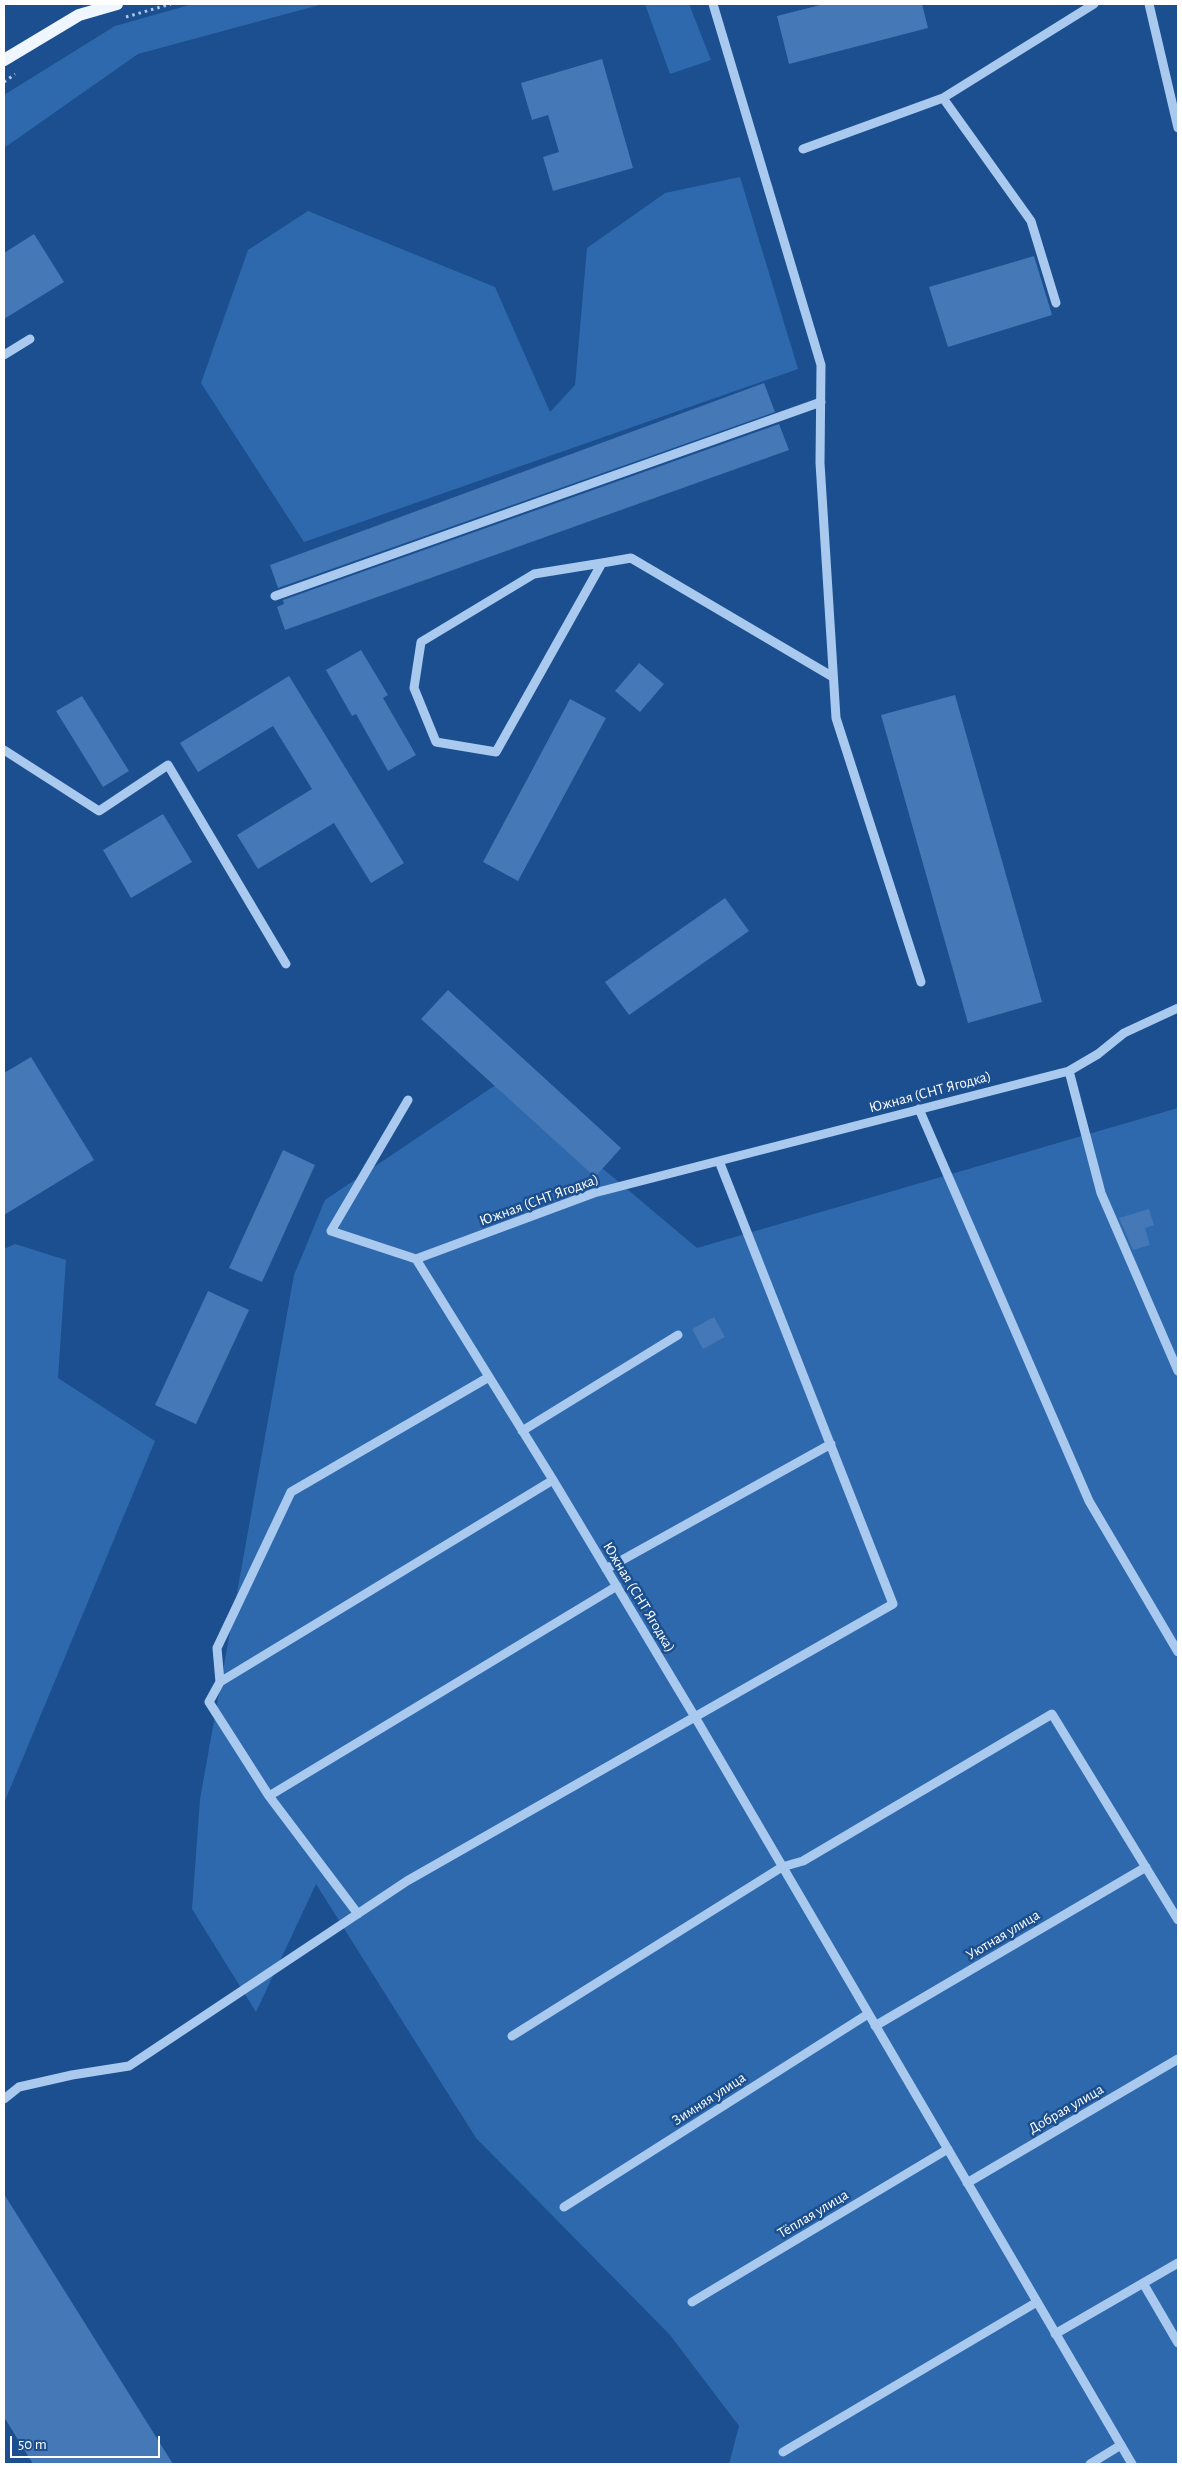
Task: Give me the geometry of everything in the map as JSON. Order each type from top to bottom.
[{"type":"main road","points":[[4,60],[79,15],[117,4]]},
{"type":"street","points":[[713,4],[821,365],[820,463],[836,718],[921,982]]},
{"type":"street","points":[[803,149],[943,98],[1094,4]]},
{"type":"street","points":[[1149,4],[1174,95],[1178,128]]},
{"type":"street","points":[[943,98],[1031,221],[1056,303]]},
{"type":"street","points":[[4,355],[30,339]]},
{"type":"street","points":[[276,596],[821,402]]},
{"type":"street","points":[[602,563],[496,752],[436,742],[414,688],[421,642],[534,574],[631,558],[833,677]]},
{"type":"street","points":[[4,750],[98,811],[168,765],[286,964]]},
{"type":"street","name":"Южная (СНТ Ягодка)","points":[[1132,2464],[695,1717],[553,1480],[416,1259],[594,1193],[1069,1070],[1098,1054],[1124,1033],[1178,1008]]},
{"type":"street","points":[[1069,1070],[1101,1193],[1178,1371]]},
{"type":"street","points":[[408,1100],[331,1231],[416,1259]]},
{"type":"street","points":[[919,1109],[1089,1502],[1178,1652]]},
{"type":"street","points":[[4,2099],[19,2087],[72,2075],[128,2066],[407,1881],[894,1604],[719,1161]]},
{"type":"street","points":[[522,1431],[678,1335]]},
{"type":"street","points":[[220,1682],[217,1648],[291,1492],[489,1377]]},
{"type":"street","points":[[606,1569],[830,1444]]},
{"type":"street","points":[[358,1914],[269,1796],[208,1702],[220,1682],[553,1480]]},
{"type":"street","points":[[269,1796],[616,1586]]},
{"type":"street","points":[[512,2036],[782,1866],[803,1861],[1052,1714],[1178,1920]]},
{"type":"street","name":"Уютная улица","points":[[875,2026],[1146,1867]]},
{"type":"street","name":"Зимняя улица","points":[[564,2207],[868,2014]]},
{"type":"street","name":"Добрая улица","points":[[967,2183],[1178,2059]]},
{"type":"street","name":"Тёплая улица","points":[[692,2302],[948,2149]]},
{"type":"street","points":[[1055,2334],[1178,2263]]},
{"type":"street","points":[[1143,2283],[1178,2343]]},
{"type":"street","points":[[783,2452],[1037,2302]]},
{"type":"street","points":[[1090,2464],[1121,2445]]},
{"type":"path","points":[[125,17],[171,4]]},
{"type":"path","points":[[4,82],[20,71]]},
{"type":"shaded area","points":[[193,4],[323,4],[138,54],[4,148],[4,95],[115,26]]},
{"type":"shaded area","points":[[645,4],[689,4],[711,60],[670,74]]},
{"type":"shaded area","points":[[740,177],[798,369],[304,542],[201,383],[248,250],[308,211],[495,287],[550,412],[575,385],[587,248],[665,193]]},
{"type":"shaded area","points":[[500,1082],[697,1248],[1178,1108],[1178,2464],[729,2464],[739,2426],[670,2335],[476,2138],[316,1884],[256,2012],[192,1909],[200,1799],[294,1275],[325,1200]]},
{"type":"shaded area","points":[[15,1244],[66,1260],[58,1378],[155,1441],[4,1803],[4,1249]]},
{"type":"building","points":[[824,4],[922,4],[928,28],[789,64],[777,16]]},
{"type":"building","points":[[602,59],[633,168],[553,191],[543,157],[559,152],[548,115],[532,120],[521,83]]},
{"type":"building","points":[[34,234],[64,282],[4,319],[4,253]]},
{"type":"building","points":[[1034,256],[1052,315],[948,347],[929,287]]},
{"type":"building","points":[[764,383],[775,412],[278,588],[270,565]]},
{"type":"building","points":[[779,424],[789,450],[285,630],[277,607],[284,604],[283,600]]},
{"type":"building","points":[[361,650],[388,695],[383,698],[416,755],[388,771],[356,714],[352,716],[326,670]]},
{"type":"building","points":[[639,663],[664,684],[640,712],[615,691]]},
{"type":"building","points":[[289,676],[404,863],[371,883],[334,823],[258,869],[237,835],[312,789],[273,726],[198,772],[180,743]]},
{"type":"building","points":[[955,695],[1042,1002],[968,1023],[881,715]]},
{"type":"building","points":[[82,696],[129,771],[103,787],[56,711]]},
{"type":"building","points":[[570,699],[606,718],[518,881],[483,862]]},
{"type":"building","points":[[163,814],[192,862],[131,898],[103,850]]},
{"type":"building","points":[[725,898],[749,931],[629,1015],[605,982]]},
{"type":"building","points":[[448,990],[621,1148],[595,1177],[421,1019]]},
{"type":"building","points":[[31,1057],[94,1160],[4,1215],[4,1073]]},
{"type":"building","points":[[283,1150],[315,1165],[262,1282],[229,1268]]},
{"type":"building","points":[[1149,1209],[1154,1225],[1145,1228],[1150,1245],[1133,1250],[1119,1218]]},
{"type":"building","points":[[208,1291],[249,1310],[196,1424],[155,1405]]},
{"type":"building","points":[[714,1317],[725,1337],[703,1349],[692,1329]]},
{"type":"building","points":[[4,2194],[173,2464],[33,2464],[4,2417]]}]
